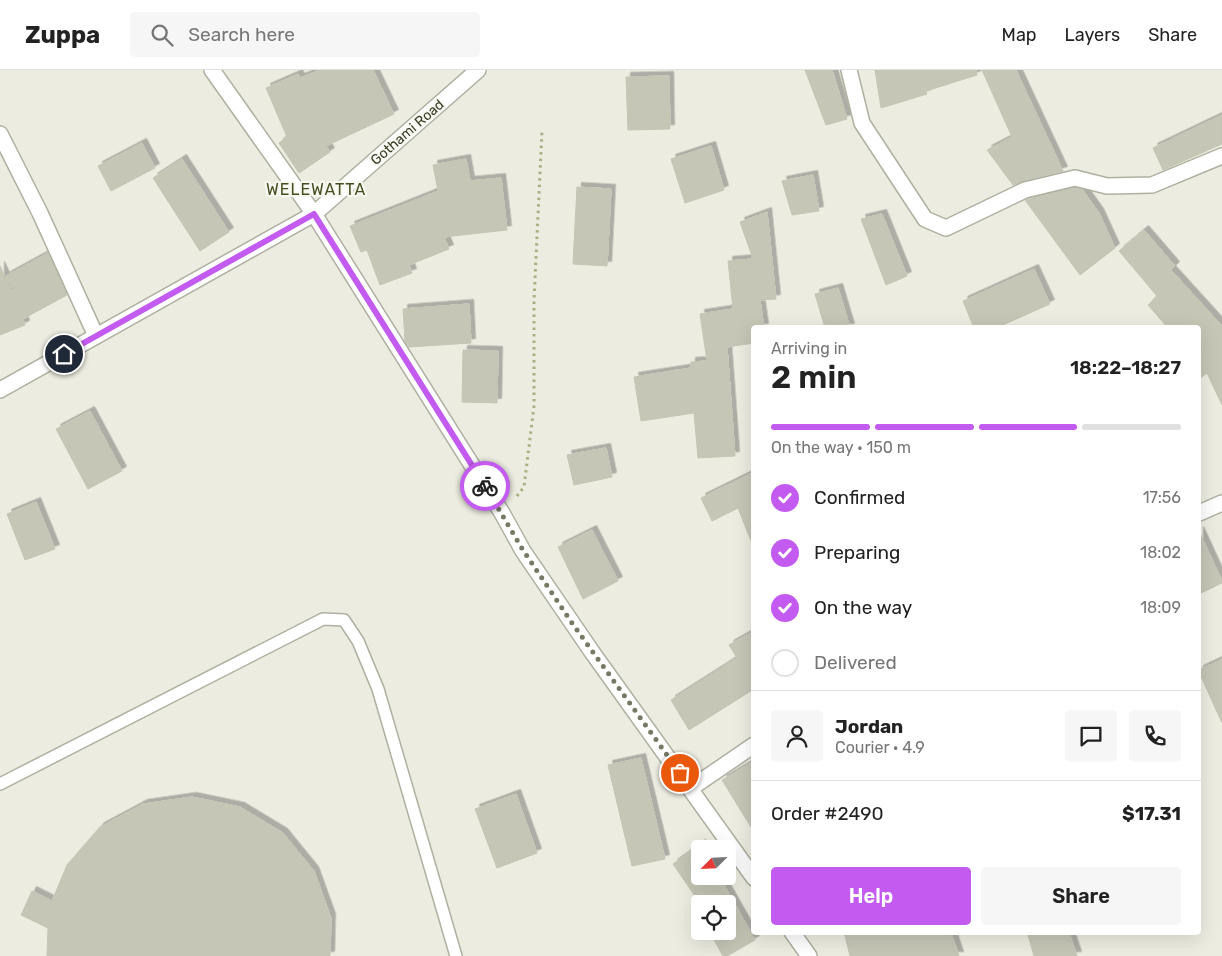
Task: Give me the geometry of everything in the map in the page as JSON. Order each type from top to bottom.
[{"type":"street","points":[[212,70],[314,214],[502,513],[523,550],[581,636],[751,874]]},
{"type":"street","name":"Gothami Road","points":[[0,390],[314,214],[478,70]]},
{"type":"street","points":[[849,70],[862,123],[926,219],[946,228],[1025,190],[1075,178],[1107,186],[1152,185],[1222,156]]},
{"type":"street","points":[[0,134],[40,213],[96,336]]},
{"type":"street","points":[[1201,512],[1222,502]]},
{"type":"street","points":[[691,788],[751,748]]},
{"type":"street","points":[[794,935],[809,956]]},
{"type":"lane","points":[[0,784],[323,619],[344,620],[358,641],[378,690],[456,956]]},
{"type":"path","points":[[502,513],[524,488],[534,406],[534,300],[542,131]]},
{"type":"building","points":[[320,70],[373,70],[394,114],[326,146],[330,152],[299,173],[279,143],[287,137],[266,88],[298,74],[300,78]]},
{"type":"building","points":[[805,70],[832,70],[847,119],[826,125]]},
{"type":"building","points":[[875,70],[976,70],[977,75],[926,91],[927,94],[881,108]]},
{"type":"building","points":[[982,70],[1016,70],[1063,171],[1013,185],[987,150],[1012,137]]},
{"type":"building","points":[[669,76],[670,129],[628,130],[626,77]]},
{"type":"building","points":[[1222,115],[1222,144],[1163,170],[1153,148]]},
{"type":"building","points":[[142,143],[155,168],[111,191],[98,166]]},
{"type":"building","points":[[711,146],[724,190],[685,203],[671,159]]},
{"type":"building","points":[[182,159],[229,232],[200,251],[153,178]]},
{"type":"building","points":[[466,159],[470,181],[501,178],[507,230],[444,237],[449,249],[409,265],[412,273],[380,285],[367,250],[361,252],[350,226],[438,191],[433,165]]},
{"type":"building","points":[[813,175],[819,211],[792,215],[782,181]]},
{"type":"building","points":[[577,187],[611,189],[607,266],[573,264]]},
{"type":"building","points":[[1075,188],[1082,189],[1099,213],[1115,248],[1080,275],[1025,200]]},
{"type":"building","points":[[767,212],[776,299],[760,300],[764,325],[751,325],[751,343],[727,347],[735,456],[698,458],[694,413],[641,421],[634,377],[691,368],[691,362],[707,361],[700,314],[733,309],[728,261],[753,259],[740,222]]},
{"type":"building","points":[[882,214],[907,276],[886,285],[861,219]]},
{"type":"building","points":[[1144,230],[1175,266],[1171,270],[1222,326],[1222,405],[1207,373],[1201,378],[1201,325],[1165,325],[1148,305],[1157,296],[1119,251]]},
{"type":"building","points":[[48,253],[67,295],[23,319],[25,325],[0,335],[0,266],[11,290],[13,289],[6,276]]},
{"type":"building","points":[[1034,269],[1050,304],[1003,325],[973,325],[963,301]]},
{"type":"building","points":[[838,288],[849,325],[824,325],[815,294]]},
{"type":"building","points":[[469,304],[471,343],[409,347],[405,341],[403,309]]},
{"type":"building","points":[[463,350],[498,351],[497,403],[462,402]]},
{"type":"building","points":[[90,411],[122,471],[88,489],[56,429]]},
{"type":"building","points":[[606,448],[612,477],[574,485],[567,455]]},
{"type":"building","points":[[751,473],[751,541],[738,508],[712,521],[701,498]]},
{"type":"building","points":[[36,502],[55,549],[25,560],[7,514]]},
{"type":"building","points":[[592,530],[618,581],[583,599],[558,547]]},
{"type":"building","points":[[1201,535],[1222,581],[1222,583],[1201,593]]},
{"type":"building","points":[[751,633],[751,691],[689,730],[671,700],[737,658],[729,645]]},
{"type":"building","points":[[1222,659],[1222,723],[1201,676],[1201,669]]},
{"type":"building","points":[[641,758],[665,859],[632,866],[608,765]]},
{"type":"building","points":[[751,763],[751,827],[722,780]]},
{"type":"building","points":[[516,794],[537,853],[497,868],[475,809]]},
{"type":"building","points":[[192,797],[240,807],[283,833],[314,871],[331,918],[330,956],[47,956],[48,928],[21,915],[32,891],[52,901],[67,865],[100,827],[143,804]]},
{"type":"building","points":[[691,851],[691,885],[724,885],[730,895],[694,895],[673,864]]},
{"type":"building","points":[[736,906],[755,940],[727,956],[723,956],[714,940],[736,940]]},
{"type":"building","points":[[845,935],[952,935],[959,956],[850,956]]},
{"type":"building","points":[[1028,935],[1070,935],[1077,956],[1034,956]]},
{"type":"way so far","points":[[485,486],[523,550],[572,623],[680,773]]},
{"type":"district","name":"WELEWATTA","points":[[316,189]]},
{"type":"route","points":[[64,354],[314,214],[485,486]]}]
